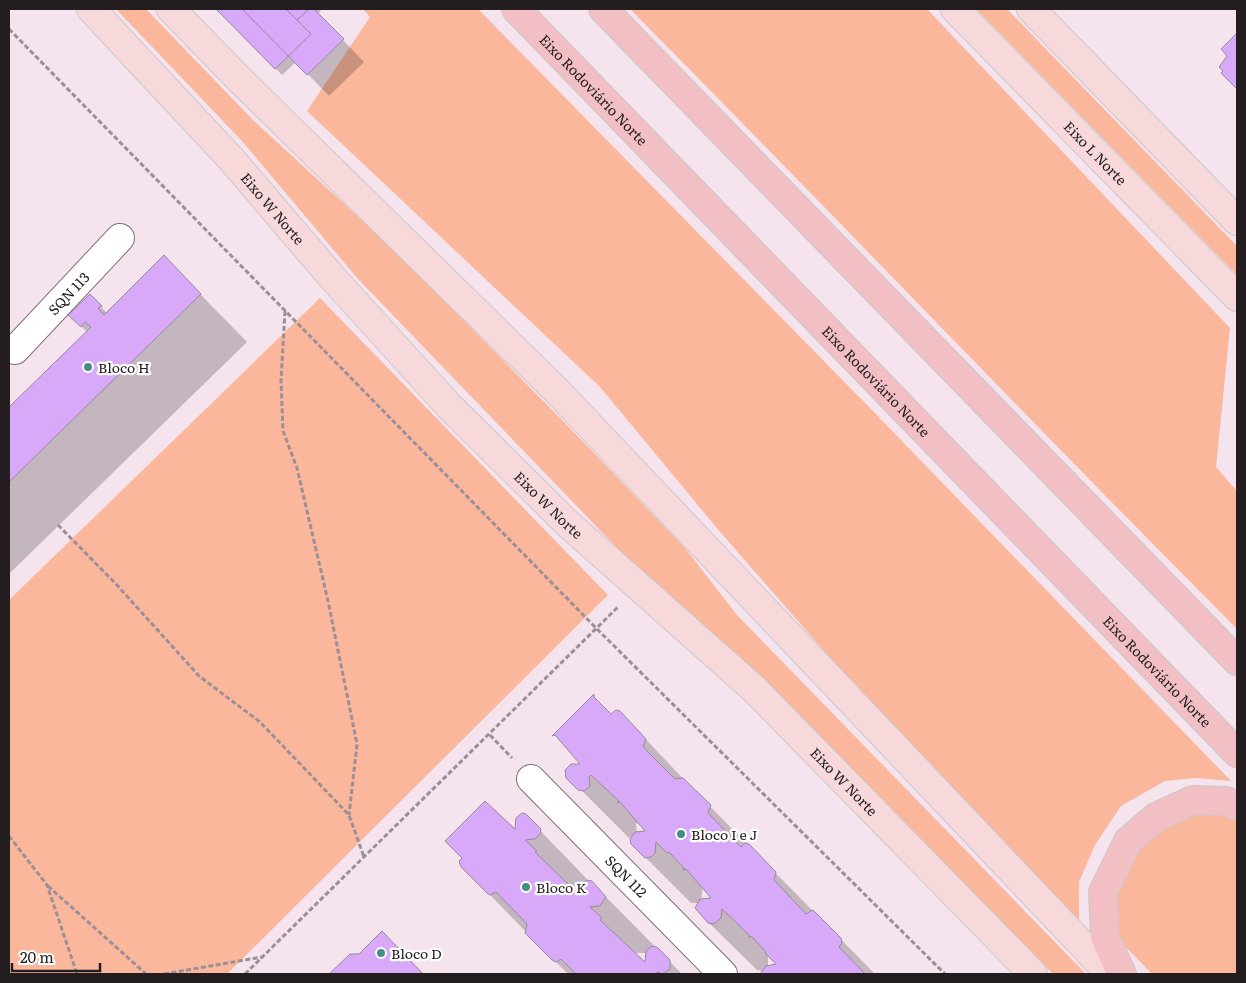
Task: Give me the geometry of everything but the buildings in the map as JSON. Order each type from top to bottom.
[{"type":"highway","name":"Eixo Rodoviário Norte","points":[[516,9],[1237,753]]},
{"type":"highway","points":[[603,9],[1237,662]]},
{"type":"highway","points":[[1122,974],[1105,937],[1103,892],[1128,841],[1156,817],[1193,800],[1226,801],[1237,806]]},
{"type":"main road","name":"Eixo W Norte","points":[[91,9],[232,160],[330,275],[449,406],[568,523],[754,689],[1033,974]]},
{"type":"main road","points":[[171,9],[238,78],[558,392],[1110,974]]},
{"type":"main road","name":"Eixo L Norte","points":[[955,9],[1237,297]]},
{"type":"main road","points":[[1031,9],[1237,221]]},
{"type":"street","name":"SQN 113","points":[[11,350],[120,238]]},
{"type":"street","name":"SQN 112","points":[[531,778],[723,974]]},
{"type":"path","points":[[9,29],[597,629],[945,974]]},
{"type":"path","points":[[284,311],[281,380],[283,431],[297,468],[328,601],[358,744],[349,815]]},
{"type":"path","points":[[58,525],[116,584],[199,676],[260,722],[349,815],[364,858]]},
{"type":"path","points":[[245,974],[597,629],[638,586]]},
{"type":"path","points":[[9,836],[47,885],[146,974]]},
{"type":"path","points":[[47,885],[77,974]]},
{"type":"path","points":[[164,974],[263,957]]},
{"type":"shaded area","points":[[116,9],[146,9],[253,120],[389,245],[568,426],[685,548],[737,615],[1086,974],[1053,974],[904,823],[688,611],[620,551],[358,279],[242,141]]},
{"type":"shaded area","points":[[363,9],[478,9],[869,407],[1231,781],[1196,778],[1165,781],[1121,806],[1095,845],[1079,882],[1079,926],[909,748],[721,533],[600,387],[307,111],[370,17]]},
{"type":"shaded area","points":[[630,9],[927,9],[1230,328],[1216,467],[1237,491],[1237,629],[1085,475]]},
{"type":"shaded area","points":[[976,9],[1007,9],[1237,246],[1237,275]]},
{"type":"shaded area","points":[[320,298],[608,595],[227,974],[9,974],[9,600]]},
{"type":"shaded area","points":[[1189,812],[1224,812],[1237,818],[1237,974],[1152,974],[1120,941],[1111,896],[1132,848]]},
{"type":"place","name":"Bloco H","points":[[88,367]]},
{"type":"place","name":"Bloco I e J","points":[[681,834]]},
{"type":"place","name":"Bloco K","points":[[526,887]]},
{"type":"place","name":"Bloco D","points":[[381,953]]}]
